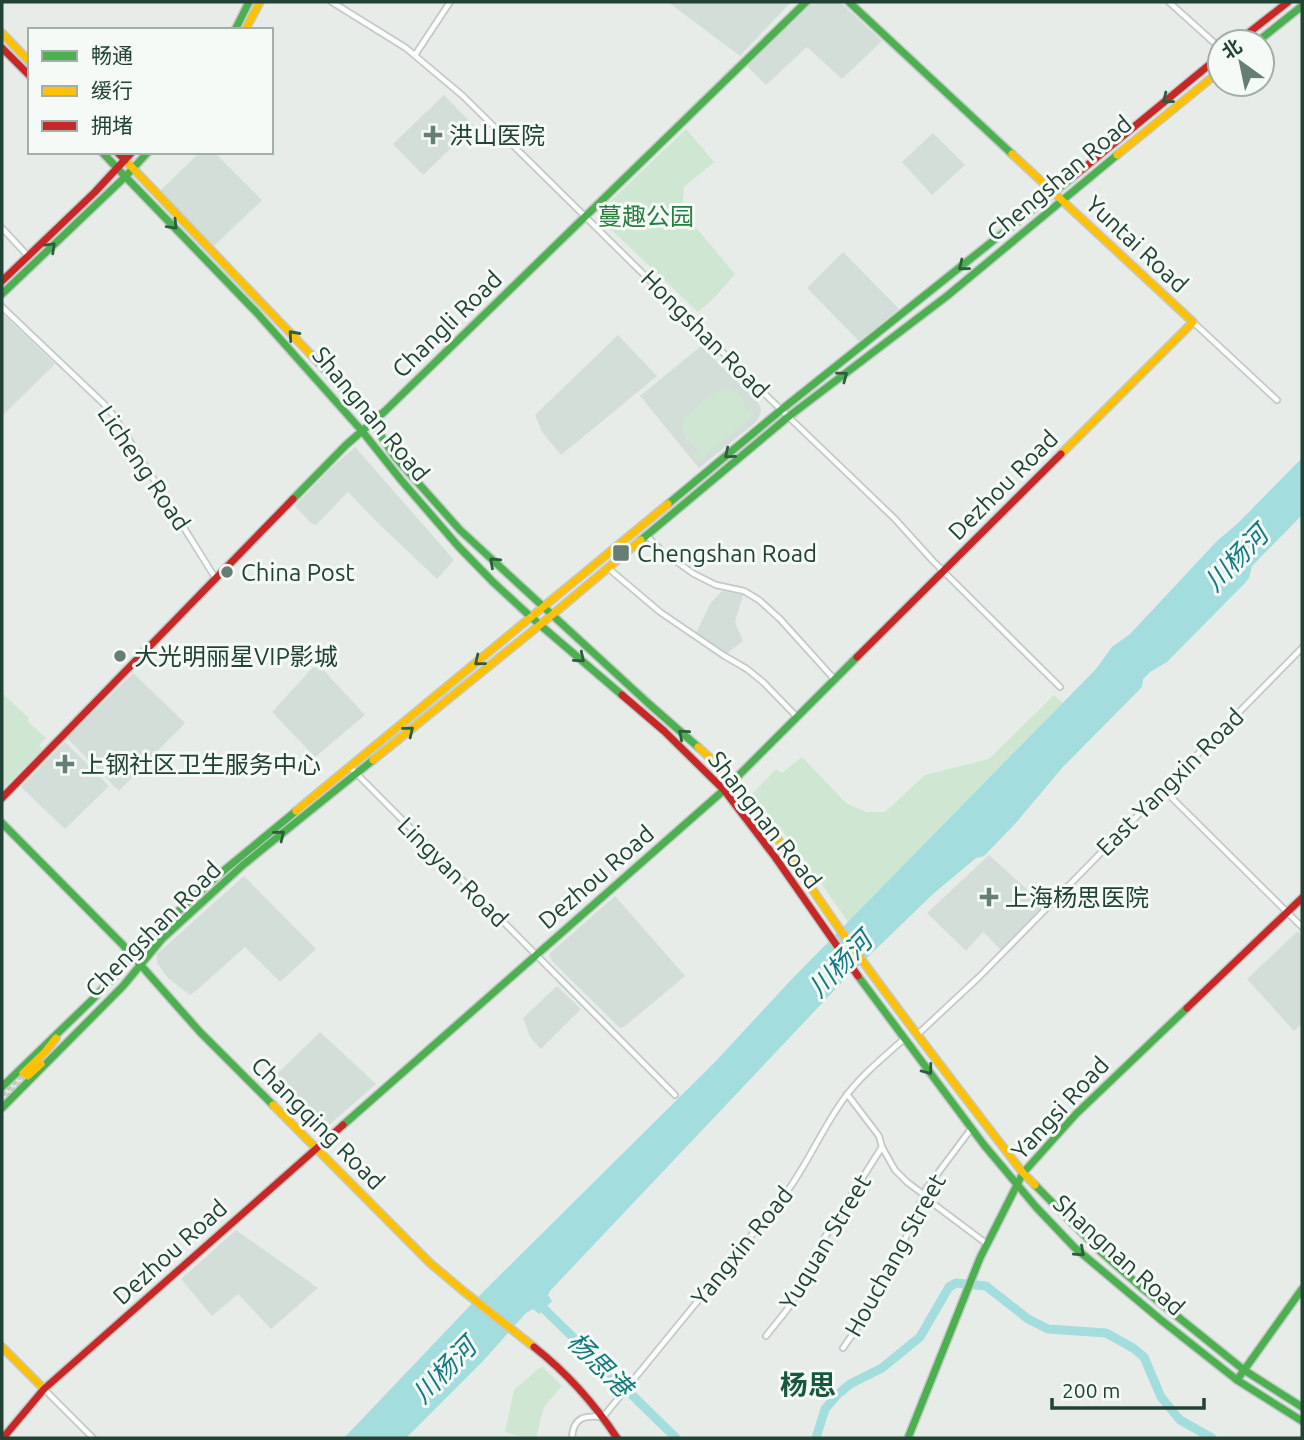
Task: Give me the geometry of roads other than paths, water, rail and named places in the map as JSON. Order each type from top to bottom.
[{"type":"main road","points":[[236,28],[249,2]]},
{"type":"main road","points":[[246,28],[260,2]]},
{"type":"main road","name":"Changli Road","points":[[2,798],[346,445],[385,411],[806,2]]},
{"type":"main road","name":"Yuntai Road","points":[[849,2],[1193,323]]},
{"type":"main road","points":[[1255,28],[1288,2]]},
{"type":"main road","points":[[1274,28],[1302,6]]},
{"type":"main road","points":[[2,33],[28,60]]},
{"type":"main road","points":[[2,48],[28,74]]},
{"type":"main road","name":"Chengshan Road","points":[[2,1087],[117,974],[132,955],[216,877],[781,410],[1054,193],[1206,68]]},
{"type":"main road","name":"Chengshan Road","points":[[2,1108],[67,1044],[176,925],[243,865],[552,615],[788,417],[947,296],[1206,82]]},
{"type":"main road","name":"Shangnan Road","points":[[104,154],[257,313],[362,431],[458,546],[532,618],[664,731],[724,790],[775,857],[830,939],[972,1128],[1016,1185],[1074,1247],[1237,1380],[1302,1421]]},
{"type":"main road","name":"Shangnan Road","points":[[119,154],[280,321],[372,422],[395,457],[460,530],[733,781],[790,856],[867,967],[1023,1172],[1105,1256],[1244,1370],[1302,1406]]},
{"type":"main road","points":[[2,281],[95,192],[130,154]]},
{"type":"main road","points":[[2,295],[126,177],[146,154]]},
{"type":"main road","name":"Dezhou Road","points":[[4,1438],[44,1389],[724,790],[1193,323]]},
{"type":"main road","name":"Changqing Road","points":[[2,823],[132,955],[200,1032],[430,1263],[560,1368],[592,1402],[617,1438]]},
{"type":"main road","name":"Yangsi Road","points":[[908,1438],[976,1269],[1023,1172],[1076,1114],[1302,898]]},
{"type":"main road","points":[[67,1044],[26,1075],[69,1022]]},
{"type":"main road","points":[[1237,1380],[1302,1289]]},
{"type":"main road","points":[[2,1347],[44,1389]]},
{"type":"street","name":"Hongshan Road","points":[[332,2],[415,55],[464,96],[788,417],[895,519],[944,572],[1060,687]]},
{"type":"street","points":[[415,55],[450,2]]},
{"type":"street","points":[[1169,2],[1206,35]]},
{"type":"street","points":[[2,228],[28,256]]},
{"type":"street","name":"Licheng Road","points":[[2,307],[114,416],[216,579]]},
{"type":"street","name":"Yuntai Road","points":[[1193,323],[1276,400]]},
{"type":"street","points":[[647,536],[663,552],[694,574],[716,585],[744,591],[759,600],[780,619],[835,680]]},
{"type":"street","points":[[608,568],[660,612],[764,683],[797,717]]},
{"type":"street","name":"East Yangxin Road","points":[[918,1034],[970,986],[1302,648]]},
{"type":"street","name":"Lingyan Road","points":[[350,767],[675,1095]]},
{"type":"street","points":[[1164,790],[1302,927]]},
{"type":"street","name":"Yangxin Road","points":[[572,1438],[573,1429],[582,1418],[603,1417],[619,1398],[786,1193],[847,1094],[905,1038]]},
{"type":"street","points":[[847,1094],[878,1136],[900,1176],[987,1244]]},
{"type":"street","name":"Houchang Street","points":[[843,1348],[896,1261],[928,1185],[972,1128]]},
{"type":"street","name":"Yuquan Street","points":[[766,1336],[814,1268],[823,1240],[882,1147]]},
{"type":"street","points":[[44,1389],[93,1438]]},
{"type":"water","name":"川杨河","points":[[1302,458],[1302,515],[1252,566],[1245,583],[1167,662],[1143,679],[1142,687],[1062,768],[984,856],[976,858],[933,894],[844,980],[550,1291],[548,1295],[552,1301],[539,1314],[533,1309],[526,1313],[483,1361],[406,1438],[344,1438],[483,1292],[716,1061],[790,981],[1096,669],[1112,647],[1130,634],[1217,541]]},
{"type":"waterway","name":"杨思港","points":[[816,1438],[825,1409],[837,1395],[850,1384],[882,1368],[920,1337],[949,1287],[956,1283],[986,1286],[1028,1319],[1048,1329],[1106,1333],[1133,1348],[1144,1357],[1161,1397],[1180,1420],[1212,1438]]},
{"type":"waterway","name":"杨思港","points":[[537,1302],[676,1438]]},
{"type":"tunnel","points":[[2,1095],[23,1073]]},
{"type":"tunnel","points":[[2,1103],[28,1076]]},
{"type":"place","name":"洪山医院","points":[[433,135]]},
{"type":"place","name":"Chengshan Road","points":[[621,553]]},
{"type":"place","name":"China Post","points":[[227,572]]},
{"type":"place","name":"大光明丽星VIP影城","points":[[120,656]]},
{"type":"place","name":"上钢社区卫生服务中心","points":[[65,764]]},
{"type":"place","name":"上海杨思医院","points":[[989,897]]},
{"type":"district","name":"杨思","points":[[808,1384]]},
{"type":"park label","name":"蔓趣公园","points":[[646,216]]}]
